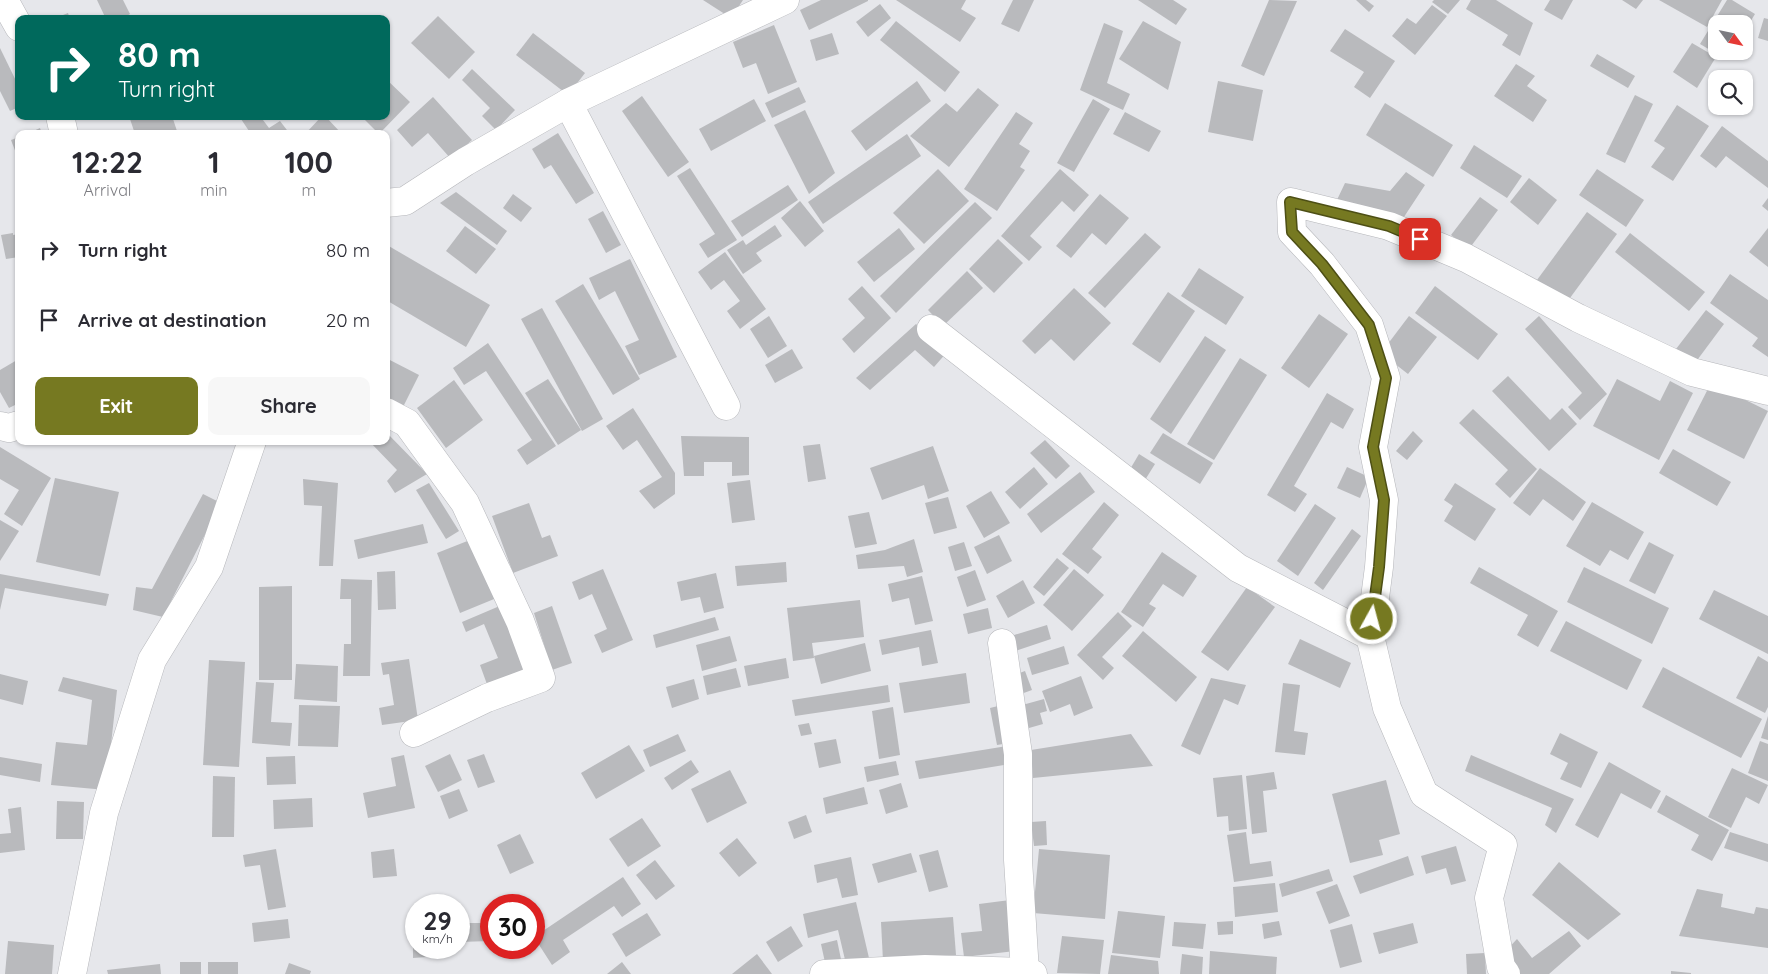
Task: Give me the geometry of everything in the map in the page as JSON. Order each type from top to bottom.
[{"type":"street","points":[[4,0],[15,20]]},
{"type":"street","points":[[390,203],[405,201],[465,162],[568,102],[785,0]]},
{"type":"street","points":[[568,102],[726,406]]},
{"type":"street","points":[[1506,974],[1501,967],[1490,898],[1503,845],[1424,794],[1387,708],[1370,636],[1379,567],[1384,500],[1373,447],[1386,378],[1369,325],[1322,264],[1292,232],[1290,202],[1389,226],[1466,258],[1578,318],[1692,372],[1768,391]]},
{"type":"street","points":[[931,329],[1238,568],[1370,636]]},
{"type":"street","points":[[390,414],[407,423],[465,503],[520,621],[541,678],[487,698],[414,733]]},
{"type":"street","points":[[0,426],[9,428],[15,426]]},
{"type":"street","points":[[72,974],[104,813],[152,660],[208,567],[251,445]]},
{"type":"street","points":[[824,974],[925,969],[1029,973],[1018,860],[1018,754],[1002,643]]},
{"type":"building","points":[[97,0],[123,0],[130,14],[128,15],[104,15]]},
{"type":"building","points":[[703,0],[743,0],[731,18]]},
{"type":"building","points":[[821,0],[868,1],[809,30],[800,10]]},
{"type":"building","points":[[896,0],[966,0],[961,9],[976,18],[960,42]]},
{"type":"building","points":[[1013,0],[1034,0],[1019,32],[1001,24]]},
{"type":"building","points":[[1138,0],[1173,0],[1187,9],[1176,25]]},
{"type":"building","points":[[1269,0],[1297,1],[1264,76],[1241,66]]},
{"type":"building","points":[[1356,0],[1366,0],[1374,6],[1369,12]]},
{"type":"building","points":[[1434,0],[1460,0],[1448,14],[1432,2]]},
{"type":"building","points":[[1471,0],[1496,0],[1533,23],[1520,56],[1502,45],[1508,35],[1466,9]]},
{"type":"building","points":[[1550,0],[1573,0],[1562,20],[1544,10]]},
{"type":"building","points":[[1622,0],[1643,0],[1636,9]]},
{"type":"building","points":[[1659,0],[1722,0],[1714,15],[1708,15],[1707,27]]},
{"type":"building","points":[[1727,0],[1732,0],[1755,14],[1753,17],[1753,15],[1718,15]]},
{"type":"building","points":[[880,4],[891,18],[868,37],[856,22]]},
{"type":"building","points":[[1432,5],[1447,16],[1415,55],[1392,36],[1407,18],[1416,24]]},
{"type":"building","points":[[438,16],[475,52],[449,79],[411,43]]},
{"type":"building","points":[[1764,18],[1768,19],[1768,41],[1758,38]]},
{"type":"building","points":[[896,21],[960,72],[945,92],[880,40]]},
{"type":"building","points":[[1143,21],[1181,42],[1168,90],[1119,59]]},
{"type":"building","points":[[1104,23],[1123,31],[1107,83],[1130,94],[1123,110],[1080,90]]},
{"type":"building","points":[[774,25],[797,82],[768,94],[756,63],[743,68],[733,42]]},
{"type":"building","points":[[1345,29],[1395,61],[1370,98],[1354,87],[1364,72],[1330,51]]},
{"type":"building","points":[[1708,31],[1708,49],[1700,44]]},
{"type":"building","points":[[533,33],[585,73],[568,95],[516,55]]},
{"type":"building","points":[[832,33],[839,54],[816,61],[810,40]]},
{"type":"building","points":[[1692,43],[1708,52],[1708,60],[1714,60],[1697,88],[1673,72]]},
{"type":"building","points":[[0,48],[15,79],[15,109],[10,111],[0,91]]},
{"type":"building","points":[[1597,54],[1635,76],[1628,88],[1590,66]]},
{"type":"building","points":[[1516,64],[1535,76],[1527,86],[1547,100],[1533,122],[1494,96]]},
{"type":"building","points":[[472,69],[515,110],[496,130],[482,116],[490,108],[462,80]]},
{"type":"building","points":[[917,81],[931,101],[866,151],[851,131]]},
{"type":"building","points":[[1218,81],[1263,90],[1253,141],[1208,132]]},
{"type":"building","points":[[390,83],[410,102],[383,130],[375,130],[365,120],[390,120]]},
{"type":"building","points":[[799,87],[806,102],[772,118],[765,103]]},
{"type":"building","points":[[978,88],[999,105],[949,167],[910,136],[946,103],[957,112]]},
{"type":"building","points":[[1635,95],[1653,104],[1625,163],[1606,154]]},
{"type":"building","points":[[642,96],[689,162],[668,177],[622,111]]},
{"type":"building","points":[[433,97],[472,140],[451,159],[428,133],[412,147],[397,130]]},
{"type":"building","points":[[754,99],[766,121],[711,151],[699,129]]},
{"type":"building","points":[[1093,99],[1110,109],[1074,172],[1057,163]]},
{"type":"building","points":[[1385,103],[1453,145],[1433,177],[1366,135]]},
{"type":"building","points":[[1677,105],[1709,126],[1673,181],[1651,167],[1665,148],[1654,141]]},
{"type":"building","points":[[805,110],[835,173],[809,194],[774,125]]},
{"type":"building","points":[[1016,112],[1033,123],[1019,144],[1030,151],[1020,167],[1025,170],[997,211],[964,189]]},
{"type":"building","points":[[1125,112],[1161,131],[1149,152],[1113,134]]},
{"type":"building","points":[[130,120],[173,120],[177,130],[134,130]]},
{"type":"building","points":[[242,120],[263,120],[269,128],[280,121],[287,130],[248,130]]},
{"type":"building","points":[[318,120],[329,120],[338,130],[309,130]]},
{"type":"building","points":[[1722,126],[1768,161],[1768,188],[1726,156],[1716,168],[1700,156]]},
{"type":"building","points":[[558,133],[594,193],[576,204],[551,165],[544,169],[532,149]]},
{"type":"building","points":[[907,134],[921,156],[823,224],[808,202]]},
{"type":"building","points":[[15,138],[15,150],[11,140]]},
{"type":"building","points":[[1474,145],[1522,176],[1507,198],[1460,168]]},
{"type":"building","points":[[690,168],[737,240],[708,258],[699,244],[715,234],[677,176]]},
{"type":"building","points":[[938,169],[969,201],[924,244],[893,213]]},
{"type":"building","points":[[1060,169],[1089,195],[1074,212],[1062,201],[1030,236],[1042,247],[1029,261],[1001,236]]},
{"type":"building","points":[[1597,169],[1644,200],[1626,227],[1579,195]]},
{"type":"building","points":[[1406,172],[1425,185],[1400,223],[1336,202],[1345,183],[1390,191]]},
{"type":"building","points":[[1529,178],[1557,200],[1538,225],[1510,202]]},
{"type":"building","points":[[788,185],[798,200],[742,237],[731,221]]},
{"type":"building","points":[[456,192],[507,231],[497,245],[440,203]]},
{"type":"building","points":[[513,194],[532,208],[521,222],[503,208]]},
{"type":"building","points":[[1100,194],[1129,218],[1106,245],[1092,233],[1071,258],[1056,246]]},
{"type":"building","points":[[1480,197],[1498,210],[1469,249],[1451,235]]},
{"type":"building","points":[[1768,198],[1768,211],[1762,206]]},
{"type":"building","points":[[800,201],[824,231],[805,247],[781,218]]},
{"type":"building","points":[[975,202],[992,218],[896,313],[880,296]]},
{"type":"building","points":[[603,211],[621,245],[606,253],[588,219]]},
{"type":"building","points":[[1587,212],[1617,234],[1567,302],[1537,280]]},
{"type":"building","points":[[775,225],[782,236],[756,253],[762,261],[743,274],[727,250],[743,240],[746,245]]},
{"type":"building","points":[[465,226],[496,249],[476,274],[446,251]]},
{"type":"building","points":[[899,228],[915,249],[874,282],[857,262]]},
{"type":"building","points":[[1768,228],[1768,267],[1749,252]]},
{"type":"building","points":[[13,233],[13,235],[15,235],[15,258],[6,259],[1,235]]},
{"type":"building","points":[[1145,233],[1161,247],[1105,308],[1088,293]]},
{"type":"building","points":[[1630,233],[1705,292],[1689,311],[1615,252]]},
{"type":"building","points":[[998,239],[1023,263],[994,293],[969,269]]},
{"type":"building","points":[[390,247],[490,305],[466,347],[390,302]]},
{"type":"building","points":[[725,252],[766,309],[740,329],[727,311],[740,301],[724,280],[711,290],[698,272]]},
{"type":"building","points":[[630,259],[677,357],[639,375],[625,346],[639,340],[615,291],[599,300],[589,278]]},
{"type":"building","points":[[1199,268],[1244,297],[1226,325],[1181,296]]},
{"type":"building","points":[[967,271],[983,288],[943,326],[928,310]]},
{"type":"building","points":[[1730,274],[1768,300],[1768,357],[1752,346],[1758,338],[1710,303]]},
{"type":"building","points":[[583,284],[640,379],[613,395],[555,301]]},
{"type":"building","points":[[862,286],[891,318],[854,353],[842,339],[865,318],[848,299]]},
{"type":"building","points":[[1435,286],[1498,334],[1478,360],[1415,313]]},
{"type":"building","points":[[1074,288],[1111,323],[1074,361],[1051,339],[1035,354],[1022,341]]},
{"type":"building","points":[[1168,292],[1195,311],[1160,363],[1132,344]]},
{"type":"building","points":[[542,308],[603,419],[582,431],[521,319]]},
{"type":"building","points":[[1706,310],[1724,324],[1695,363],[1676,349]]},
{"type":"building","points":[[1319,314],[1348,334],[1309,388],[1281,368]]},
{"type":"building","points":[[769,316],[787,346],[768,358],[750,329]]},
{"type":"building","points":[[1409,316],[1437,337],[1408,374],[1381,353]]},
{"type":"building","points":[[1539,316],[1607,394],[1580,420],[1568,407],[1582,393],[1525,329]]},
{"type":"building","points":[[916,324],[948,351],[934,367],[915,350],[870,390],[856,378]]},
{"type":"building","points":[[1205,336],[1226,350],[1171,434],[1150,419]]},
{"type":"building","points":[[488,343],[556,446],[527,465],[517,450],[532,440],[486,371],[464,385],[453,368]]},
{"type":"building","points":[[792,349],[803,368],[775,383],[765,365]]},
{"type":"building","points":[[1240,358],[1267,375],[1214,460],[1187,444]]},
{"type":"building","points":[[390,360],[419,375],[403,407],[390,400]]},
{"type":"building","points":[[15,361],[15,405],[9,408],[0,392],[0,370]]},
{"type":"building","points":[[1508,376],[1550,420],[1562,408],[1577,424],[1549,451],[1492,391]]},
{"type":"building","points":[[548,379],[581,430],[558,445],[525,393]]},
{"type":"building","points":[[1617,379],[1660,401],[1670,381],[1693,393],[1659,460],[1593,426]]},
{"type":"building","points":[[454,380],[483,420],[446,448],[417,408]]},
{"type":"building","points":[[1711,383],[1768,411],[1744,459],[1687,430]]},
{"type":"building","points":[[1327,393],[1354,409],[1343,429],[1331,422],[1294,486],[1307,494],[1295,512],[1267,495]]},
{"type":"building","points":[[633,408],[675,473],[675,494],[654,509],[639,491],[662,477],[637,440],[623,450],[606,426]]},
{"type":"building","points":[[1473,409],[1537,469],[1510,498],[1495,484],[1508,470],[1459,423]]},
{"type":"building","points":[[1413,431],[1423,441],[1407,460],[1396,451]]},
{"type":"building","points":[[1163,433],[1213,463],[1200,484],[1150,453]]},
{"type":"building","points":[[390,436],[427,474],[395,493],[387,481],[397,470],[373,445],[390,445]]},
{"type":"building","points":[[681,436],[749,437],[749,475],[732,476],[732,462],[704,462],[704,476],[684,476]]},
{"type":"building","points":[[1045,440],[1070,466],[1056,479],[1030,453]]},
{"type":"building","points":[[820,444],[826,479],[808,482],[803,446]]},
{"type":"building","points":[[933,446],[949,491],[928,499],[924,485],[882,500],[870,468]]},
{"type":"building","points":[[0,447],[51,478],[22,526],[4,514],[19,490],[0,479]]},
{"type":"building","points":[[1673,449],[1731,482],[1717,506],[1659,473]]},
{"type":"building","points":[[1139,454],[1155,464],[1145,480],[1129,471]]},
{"type":"building","points":[[1034,467],[1048,484],[1020,509],[1005,492]]},
{"type":"building","points":[[1347,467],[1369,477],[1360,498],[1337,488]]},
{"type":"building","points":[[1540,468],[1586,502],[1573,521],[1543,499],[1530,516],[1513,503]]},
{"type":"building","points":[[1080,472],[1095,492],[1041,533],[1027,514]]},
{"type":"building","points":[[55,478],[119,492],[100,576],[36,562]]},
{"type":"building","points":[[303,479],[338,483],[333,566],[319,566],[322,506],[304,505]]},
{"type":"building","points":[[750,480],[755,520],[732,523],[727,483]]},
{"type":"building","points":[[429,483],[459,531],[446,539],[416,490]]},
{"type":"building","points":[[1455,483],[1496,509],[1475,541],[1444,521],[1453,506],[1444,500]]},
{"type":"building","points":[[991,491],[1010,523],[984,538],[966,506]]},
{"type":"building","points":[[203,494],[221,503],[163,617],[133,610],[136,587],[152,589]]},
{"type":"building","points":[[948,497],[957,528],[934,534],[925,503]]},
{"type":"building","points":[[1104,502],[1119,515],[1092,549],[1102,557],[1088,574],[1062,554]]},
{"type":"building","points":[[1592,502],[1644,532],[1628,560],[1610,550],[1600,566],[1566,546]]},
{"type":"building","points":[[529,503],[542,538],[550,535],[558,556],[513,573],[492,516]]},
{"type":"building","points":[[1315,504],[1336,518],[1298,576],[1277,561]]},
{"type":"building","points":[[869,512],[877,544],[855,548],[848,516]]},
{"type":"building","points":[[0,520],[19,531],[0,561]]},
{"type":"building","points":[[423,524],[428,543],[358,559],[354,540]]},
{"type":"building","points":[[1352,529],[1361,536],[1323,590],[1314,583]]},
{"type":"building","points":[[999,535],[1012,561],[987,574],[974,547]]},
{"type":"building","points":[[475,538],[499,597],[460,613],[437,553]]},
{"type":"building","points":[[914,539],[923,572],[907,577],[904,566],[858,569],[856,555],[885,550]]},
{"type":"building","points":[[964,542],[972,566],[955,571],[948,547]]},
{"type":"building","points":[[1649,542],[1674,555],[1655,594],[1629,581]]},
{"type":"building","points":[[1162,552],[1197,576],[1183,597],[1163,584],[1149,604],[1156,608],[1143,627],[1121,612]]},
{"type":"building","points":[[1057,558],[1069,568],[1044,596],[1033,587]]},
{"type":"building","points":[[786,562],[787,582],[737,586],[735,566]]},
{"type":"building","points":[[1479,567],[1558,611],[1538,647],[1517,635],[1528,615],[1470,583]]},
{"type":"building","points":[[1584,567],[1669,608],[1652,644],[1567,602]]},
{"type":"building","points":[[603,569],[633,640],[602,653],[594,635],[607,629],[592,594],[579,600],[572,582]]},
{"type":"building","points":[[1074,569],[1104,595],[1072,631],[1043,605]]},
{"type":"building","points":[[975,570],[986,600],[967,607],[957,577]]},
{"type":"building","points":[[395,571],[396,609],[378,610],[377,572]]},
{"type":"building","points":[[716,573],[724,608],[704,613],[700,597],[681,601],[677,582]]},
{"type":"building","points":[[0,574],[109,594],[106,606],[5,588],[0,610]]},
{"type":"building","points":[[922,576],[933,621],[915,625],[909,598],[892,602],[888,584]]},
{"type":"building","points":[[341,579],[372,580],[370,676],[343,676],[344,644],[351,644],[351,599],[340,599]]},
{"type":"building","points":[[1023,580],[1035,603],[1008,618],[996,596]]},
{"type":"building","points":[[292,586],[292,680],[259,680],[259,587]]},
{"type":"building","points":[[1247,587],[1275,607],[1228,671],[1201,652]]},
{"type":"building","points":[[1714,590],[1768,616],[1768,654],[1699,619]]},
{"type":"building","points":[[860,600],[864,637],[812,643],[814,658],[793,661],[787,608]]},
{"type":"building","points":[[502,605],[529,671],[488,687],[480,665],[498,658],[484,624],[466,632],[462,622]]},
{"type":"building","points":[[552,606],[572,663],[552,670],[534,613]]},
{"type":"building","points":[[988,608],[992,628],[968,634],[963,614]]},
{"type":"building","points":[[1118,612],[1132,626],[1102,657],[1114,668],[1103,680],[1077,655]]},
{"type":"building","points":[[715,617],[719,630],[656,648],[653,635]]},
{"type":"building","points":[[1566,621],[1642,660],[1627,690],[1550,651]]},
{"type":"building","points":[[1047,625],[1051,639],[1015,651],[1011,636]]},
{"type":"building","points":[[931,630],[938,663],[922,666],[919,647],[882,655],[879,640]]},
{"type":"building","points":[[1143,631],[1197,677],[1176,702],[1122,656]]},
{"type":"building","points":[[730,636],[737,661],[702,671],[696,645]]},
{"type":"building","points":[[1300,639],[1351,663],[1340,688],[1288,664]]},
{"type":"building","points":[[865,643],[871,671],[821,684],[814,656]]},
{"type":"building","points":[[1064,646],[1069,664],[1032,675],[1027,658]]},
{"type":"building","points":[[1758,656],[1768,662],[1768,707],[1765,713],[1736,698]]},
{"type":"building","points":[[786,658],[789,678],[748,686],[744,666]]},
{"type":"building","points":[[409,659],[418,720],[382,725],[379,708],[394,705],[389,674],[383,675],[381,663]]},
{"type":"building","points":[[209,660],[245,662],[239,767],[203,765]]},
{"type":"building","points":[[296,664],[338,666],[337,702],[294,699]]},
{"type":"building","points":[[1663,667],[1762,719],[1741,758],[1642,707]]},
{"type":"building","points":[[736,668],[741,687],[707,695],[703,676]]},
{"type":"building","points":[[1025,671],[1032,690],[1021,694],[1014,675]]},
{"type":"building","points":[[966,673],[970,703],[904,713],[899,683]]},
{"type":"building","points":[[0,674],[28,681],[23,705],[0,699]]},
{"type":"building","points":[[1081,676],[1093,708],[1074,716],[1070,704],[1050,712],[1042,691]]},
{"type":"building","points":[[63,677],[117,690],[106,790],[51,785],[56,742],[87,745],[92,700],[58,691]]},
{"type":"building","points":[[1211,678],[1246,685],[1238,705],[1224,699],[1200,755],[1181,746]]},
{"type":"building","points":[[694,679],[699,699],[672,708],[666,687]]},
{"type":"building","points":[[256,682],[274,683],[271,722],[292,723],[290,746],[252,743]]},
{"type":"building","points":[[1283,683],[1300,685],[1294,731],[1308,733],[1305,755],[1275,752]]},
{"type":"building","points":[[888,685],[890,702],[795,716],[792,700]]},
{"type":"building","points":[[1044,699],[1047,711],[1040,713],[1043,724],[1022,730],[1015,707]]},
{"type":"building","points":[[299,705],[340,706],[338,747],[298,746]]},
{"type":"building","points":[[1002,705],[1009,743],[997,745],[990,708]]},
{"type":"building","points":[[893,707],[900,755],[879,759],[872,711]]},
{"type":"building","points":[[1768,716],[1768,740],[1761,738]]},
{"type":"building","points":[[809,723],[812,734],[801,736],[798,725]]},
{"type":"building","points":[[1560,733],[1598,752],[1581,788],[1560,779],[1568,763],[1550,754]]},
{"type":"building","points":[[678,734],[686,751],[650,767],[643,750]]},
{"type":"building","points":[[1131,734],[1153,766],[1033,778],[1031,750]]},
{"type":"building","points":[[836,739],[841,763],[819,768],[814,743]]},
{"type":"building","points":[[1760,741],[1768,744],[1768,781],[1748,773]]},
{"type":"building","points":[[629,745],[645,771],[596,799],[581,773]]},
{"type":"building","points":[[1007,746],[1010,764],[919,779],[915,761]]},
{"type":"building","points":[[450,754],[462,780],[438,792],[425,766]]},
{"type":"building","points":[[484,754],[495,782],[478,788],[467,760]]},
{"type":"building","points":[[404,755],[415,808],[368,818],[363,793],[396,786],[391,758]]},
{"type":"building","points":[[1471,755],[1574,799],[1556,833],[1545,825],[1552,808],[1465,771]]},
{"type":"building","points":[[295,756],[296,784],[267,785],[266,757]]},
{"type":"building","points":[[0,757],[42,764],[40,782],[0,775]]},
{"type":"building","points":[[691,760],[699,772],[672,790],[664,778]]},
{"type":"building","points":[[896,761],[899,775],[867,782],[864,767]]},
{"type":"building","points":[[1609,762],[1661,791],[1651,809],[1621,793],[1598,838],[1575,825]]},
{"type":"building","points":[[1732,768],[1768,785],[1759,804],[1746,797],[1731,828],[1708,817]]},
{"type":"building","points":[[730,770],[747,803],[707,823],[691,789]]},
{"type":"building","points":[[1274,772],[1277,789],[1263,791],[1267,832],[1252,834],[1246,776]]},
{"type":"building","points":[[1242,775],[1247,829],[1229,831],[1228,816],[1217,817],[1213,778]]},
{"type":"building","points":[[213,776],[235,777],[234,837],[212,837]]},
{"type":"building","points":[[1386,780],[1400,834],[1379,840],[1383,855],[1350,863],[1332,794]]},
{"type":"building","points":[[901,783],[908,807],[886,814],[879,790]]},
{"type":"building","points":[[864,787],[868,804],[826,814],[823,798]]},
{"type":"building","points":[[459,789],[468,811],[449,819],[440,796]]},
{"type":"building","points":[[1666,795],[1729,830],[1712,861],[1691,850],[1699,835],[1657,812]]},
{"type":"building","points":[[312,798],[313,827],[274,829],[273,800]]},
{"type":"building","points":[[57,801],[84,802],[83,839],[56,839]]},
{"type":"building","points":[[21,807],[25,850],[0,853],[0,834],[11,833],[8,809]]},
{"type":"building","points":[[806,815],[812,832],[794,839],[788,822]]},
{"type":"building","points":[[642,818],[661,846],[628,867],[609,839]]},
{"type":"building","points":[[1046,821],[1047,845],[1034,846],[1031,822]]},
{"type":"building","points":[[1246,832],[1250,864],[1271,861],[1273,876],[1234,882],[1227,835]]},
{"type":"building","points":[[1730,832],[1768,844],[1768,862],[1724,848]]},
{"type":"building","points":[[520,834],[534,863],[510,874],[497,845]]},
{"type":"building","points":[[737,838],[757,863],[739,877],[719,853]]},
{"type":"building","points":[[1456,846],[1466,881],[1451,885],[1446,868],[1426,874],[1421,856]]},
{"type":"building","points":[[276,849],[286,907],[268,910],[260,865],[245,867],[243,855]]},
{"type":"building","points":[[394,849],[397,876],[373,878],[371,852]]},
{"type":"building","points":[[1039,849],[1110,855],[1105,919],[1033,913]]},
{"type":"building","points":[[938,850],[948,887],[929,892],[919,855]]},
{"type":"building","points":[[911,853],[917,872],[878,883],[872,864]]},
{"type":"building","points":[[1408,856],[1414,875],[1360,894],[1353,876]]},
{"type":"building","points":[[851,857],[858,895],[842,898],[837,878],[817,883],[814,865]]},
{"type":"building","points":[[655,860],[675,886],[656,900],[636,875]]},
{"type":"building","points":[[1559,862],[1621,914],[1588,940],[1532,895]]},
{"type":"building","points":[[1329,869],[1333,881],[1282,897],[1279,884]]},
{"type":"building","points":[[623,877],[641,904],[622,917],[614,906],[563,940],[570,952],[552,965],[545,954],[545,930]]},
{"type":"building","points":[[1275,883],[1278,912],[1235,917],[1233,887]]},
{"type":"building","points":[[1337,884],[1350,916],[1329,924],[1316,892]]},
{"type":"building","points":[[1697,889],[1723,894],[1721,907],[1754,914],[1756,907],[1768,909],[1768,948],[1679,936]]},
{"type":"building","points":[[1010,900],[1015,951],[964,957],[961,933],[982,931],[979,904]]},
{"type":"building","points":[[856,902],[869,958],[846,964],[838,930],[808,938],[803,914]]},
{"type":"building","points":[[1118,911],[1165,916],[1160,958],[1112,953]]},
{"type":"building","points":[[647,913],[661,935],[626,957],[612,934]]},
{"type":"building","points":[[953,917],[956,955],[883,961],[881,922]]},
{"type":"building","points":[[288,919],[290,938],[254,942],[252,923]]},
{"type":"building","points":[[1233,921],[1233,934],[1218,935],[1217,922]]},
{"type":"building","points":[[1279,921],[1282,935],[1264,939],[1262,924]]},
{"type":"building","points":[[1174,922],[1206,924],[1203,949],[1172,946]]},
{"type":"building","points":[[470,923],[480,923],[480,941],[470,942]]},
{"type":"building","points":[[1413,923],[1418,943],[1379,954],[1373,933]]},
{"type":"building","points":[[1352,924],[1362,962],[1340,968],[1330,930]]},
{"type":"building","points":[[791,926],[803,946],[778,962],[766,942]]},
{"type":"building","points":[[1569,931],[1581,946],[1549,974],[1516,974],[1502,955],[1517,939],[1532,958]]},
{"type":"building","points":[[1062,936],[1104,940],[1100,974],[1057,973]]},
{"type":"building","points":[[837,940],[842,964],[826,967],[821,944]]},
{"type":"building","points":[[8,941],[54,945],[52,974],[5,974]]},
{"type":"building","points":[[1210,951],[1277,957],[1276,974],[1209,974]]},
{"type":"building","points":[[1485,953],[1486,974],[1467,974],[1466,954]]},
{"type":"building","points":[[757,954],[772,974],[732,974]]},
{"type":"building","points":[[1182,954],[1203,957],[1202,974],[1180,974]]},
{"type":"building","points":[[1111,955],[1158,961],[1159,974],[1108,974]]},
{"type":"building","points":[[180,962],[201,962],[201,974],[180,974]]},
{"type":"building","points":[[208,962],[238,962],[238,974],[208,974]]},
{"type":"building","points":[[622,962],[631,974],[607,974]]},
{"type":"building","points":[[289,963],[311,971],[310,974],[285,974]]},
{"type":"building","points":[[160,964],[161,974],[108,974],[107,970]]},
{"type":"building","points":[[1671,971],[1691,973],[1691,974],[1671,974]]},
{"type":"route","points":[[1372,619],[1379,567],[1384,500],[1373,447],[1386,378],[1369,325],[1322,264],[1292,232],[1290,202],[1389,226],[1420,239]]}]
